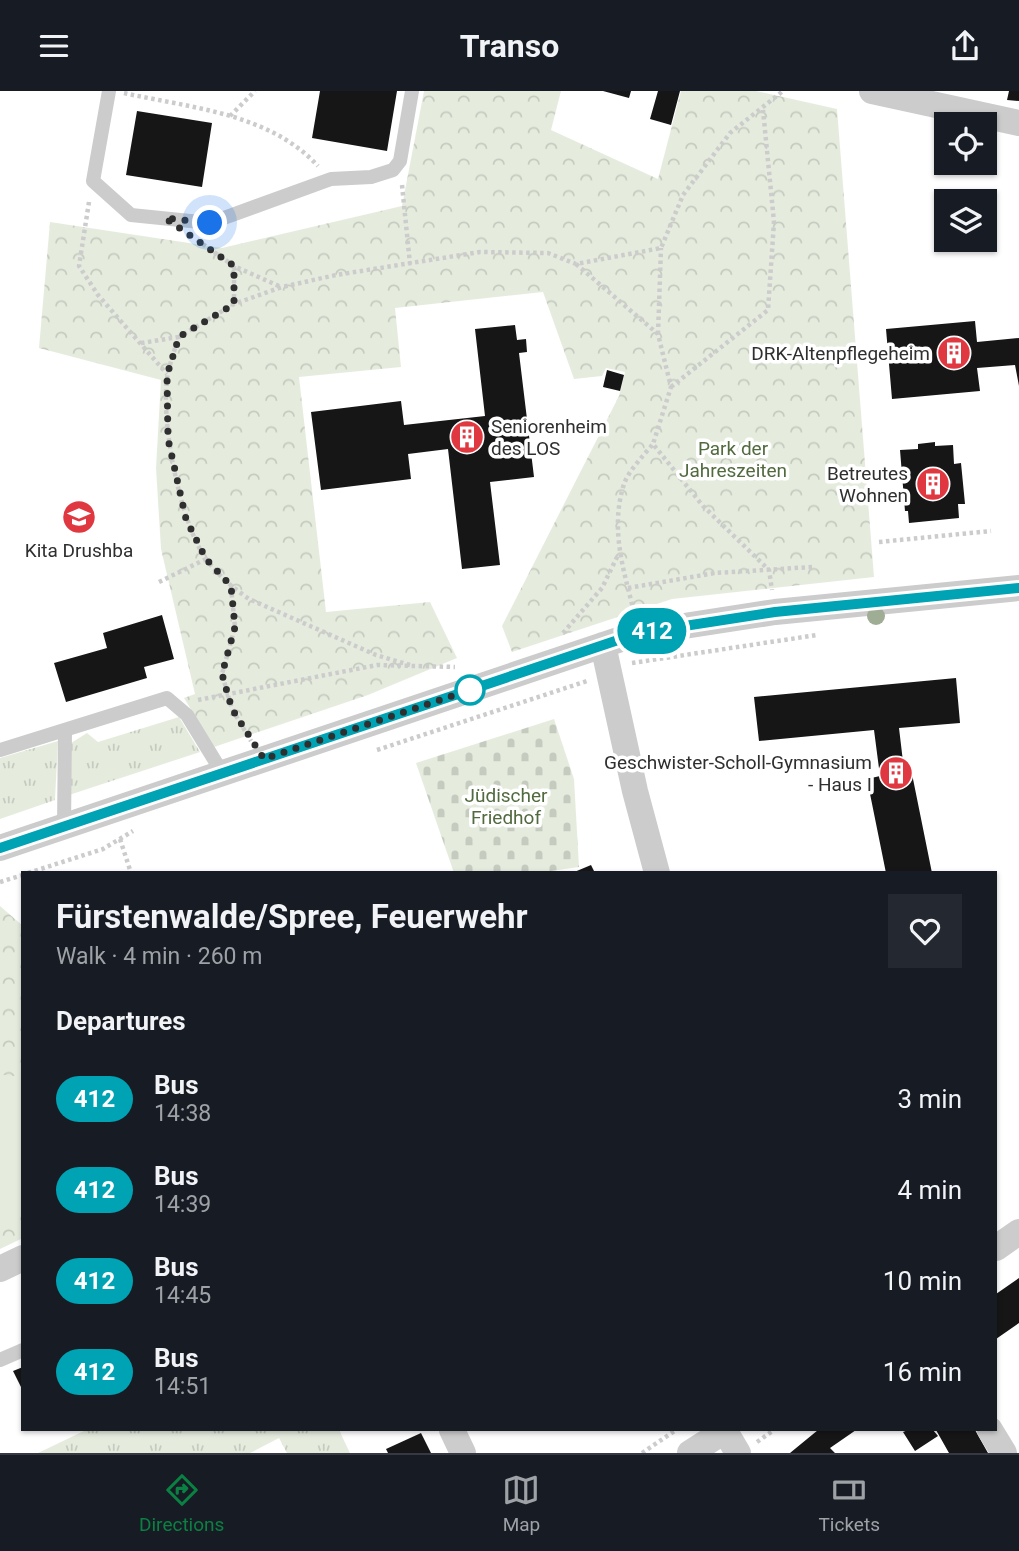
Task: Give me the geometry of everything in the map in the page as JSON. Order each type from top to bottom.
[{"type":"street","points":[[872,91],[1019,123]]},
{"type":"street","points":[[0,848],[264,759],[599,664],[639,633],[775,612],[1019,588]]},
{"type":"street","points":[[599,664],[656,871]]},
{"type":"street","points":[[997,1247],[1019,1232]]},
{"type":"street","points":[[0,1269],[21,1259]]},
{"type":"street","points":[[452,1431],[463,1453]]},
{"type":"street","points":[[690,1453],[723,1431]]},
{"type":"street","points":[[726,1431],[738,1453]]},
{"type":"street","points":[[991,1431],[1004,1453]]},
{"type":"lane","points":[[108,91],[93,181],[131,215],[210,223],[331,179],[371,177],[393,170],[400,161],[412,91]]},
{"type":"lane","points":[[0,750],[65,732],[167,698],[177,704],[223,773]]},
{"type":"lane","points":[[64,827],[65,732]]},
{"type":"lane","points":[[0,1360],[21,1351]]},
{"type":"path","points":[[115,91],[230,116],[282,136],[300,146],[331,179]]},
{"type":"path","points":[[230,116],[255,91]]},
{"type":"path","points":[[639,633],[618,555],[617,523],[625,481],[653,444],[671,387],[658,334],[661,248],[683,195],[730,132],[783,91]]},
{"type":"path","points":[[671,387],[768,310],[774,222],[763,109]]},
{"type":"path","points":[[400,161],[410,264]]},
{"type":"path","points":[[93,181],[79,266],[98,295],[167,375]]},
{"type":"path","points":[[165,218],[234,266],[282,287]]},
{"type":"path","points":[[576,264],[661,248]]},
{"type":"path","points":[[141,343],[179,337],[234,304],[282,287],[336,275],[480,252],[548,253],[576,264],[658,334]]},
{"type":"path","points":[[234,266],[234,304]]},
{"type":"path","points":[[179,337],[167,375],[168,439],[186,519],[206,559],[231,586],[249,599],[376,655],[410,665]]},
{"type":"path","points":[[653,444],[703,506],[769,570],[775,612]]},
{"type":"path","points":[[878,542],[991,531]]},
{"type":"path","points":[[556,640],[596,597],[618,555]]},
{"type":"path","points":[[159,582],[206,559]]},
{"type":"path","points":[[628,588],[715,573],[812,567]]},
{"type":"path","points":[[231,586],[235,627],[222,674],[232,709],[264,759]]},
{"type":"path","points":[[372,751],[599,664],[822,634]]},
{"type":"path","points":[[177,704],[377,665],[445,669],[467,666]]},
{"type":"path","points":[[34,871],[103,849],[136,829]]},
{"type":"path","points":[[120,839],[130,871]]},
{"type":"path","points":[[0,882],[21,876]]},
{"type":"path","points":[[642,1453],[675,1431]]},
{"type":"green space","name":"Park der Jahreszeiten","points":[[424,91],[561,91],[551,130],[658,179],[681,91],[756,91],[837,109],[874,577],[672,599],[512,652],[502,626],[619,396],[625,372],[606,368],[602,376],[574,379],[543,292],[395,308],[401,367],[299,377],[326,612],[430,602],[457,658],[368,695],[214,747],[184,698],[195,694],[161,549],[156,468],[161,380],[39,348],[50,222],[222,248],[402,206]]},
{"type":"green space","points":[[179,717],[200,752],[69,795],[71,743],[87,733],[98,742]]},
{"type":"green space","name":"Jüdischer Friedhof","points":[[554,719],[574,779],[579,867],[551,871],[453,871],[416,763]]},
{"type":"green space","points":[[58,741],[55,800],[0,819],[0,758]]},
{"type":"green space","points":[[0,906],[21,924],[21,1239],[0,1249]]},
{"type":"green space","points":[[0,1076],[21,1077],[21,1214],[0,1223]]},
{"type":"green space","points":[[84,1431],[339,1431],[350,1453],[287,1453],[279,1438],[250,1453],[38,1453]]},
{"type":"building","points":[[320,91],[397,91],[387,151],[312,138]]},
{"type":"building","points":[[603,91],[631,91],[629,98]]},
{"type":"building","points":[[658,91],[680,91],[671,125],[650,119]]},
{"type":"building","points":[[1009,91],[1019,91],[1019,101],[1007,100]]},
{"type":"building","points":[[137,111],[212,123],[202,187],[126,175]]},
{"type":"building","name":"DRK-Altenpflegeheim","points":[[975,321],[977,342],[1019,338],[1019,386],[1015,365],[977,368],[980,391],[892,399],[886,329]]},
{"type":"building","name":"Seniorenheim des LOS","points":[[515,325],[517,340],[526,339],[527,352],[519,353],[534,477],[490,482],[500,565],[462,569],[448,449],[408,454],[411,479],[321,490],[311,412],[401,401],[404,425],[485,416],[475,329]]},
{"type":"building","points":[[607,370],[624,375],[620,391],[603,387]]},
{"type":"building","name":"Betreutes Wohnen","points":[[935,442],[935,446],[953,445],[954,464],[961,463],[965,504],[958,504],[959,518],[909,523],[908,511],[905,511],[900,450],[918,449],[918,444]]},
{"type":"building","points":[[162,615],[174,659],[144,667],[147,678],[66,702],[54,663],[107,648],[103,633]]},
{"type":"building","name":"Geschwister-Scholl-Gymnasium - Haus I","points":[[956,678],[960,723],[899,728],[904,770],[911,769],[932,871],[886,871],[867,779],[880,776],[874,730],[759,741],[754,697]]},
{"type":"building","points":[[591,865],[594,871],[577,871]]},
{"type":"building","points":[[1019,1278],[1019,1323],[997,1338],[997,1293]]},
{"type":"building","points":[[21,1368],[21,1387],[13,1371]]},
{"type":"building","points":[[817,1431],[855,1431],[830,1448],[835,1453],[790,1453]]},
{"type":"building","points":[[934,1431],[938,1436],[915,1451],[903,1432]]},
{"type":"building","points":[[937,1431],[976,1431],[988,1453],[949,1453]]},
{"type":"building","points":[[421,1433],[431,1453],[388,1453],[386,1449]]},
{"type":"bus line","name":"412","points":[[0,848],[639,633],[775,612],[1019,588]]},
{"type":"place","name":"DRK-Altenpflegeheim","points":[[954,353]]},
{"type":"place","name":"Seniorenheim des LOS","points":[[467,437]]},
{"type":"place","name":"Betreutes Wohnen","points":[[933,484]]},
{"type":"place","name":"Kita Drushba","points":[[79,517]]},
{"type":"place","name":"Geschwister-Scholl-Gymnasium - Haus I","points":[[896,773]]},
{"type":"route","points":[[210,223],[165,218],[234,266],[234,304],[179,337],[167,375],[168,439],[186,519],[206,559],[231,586],[235,627],[222,674],[232,709],[264,759],[470,690]]}]
